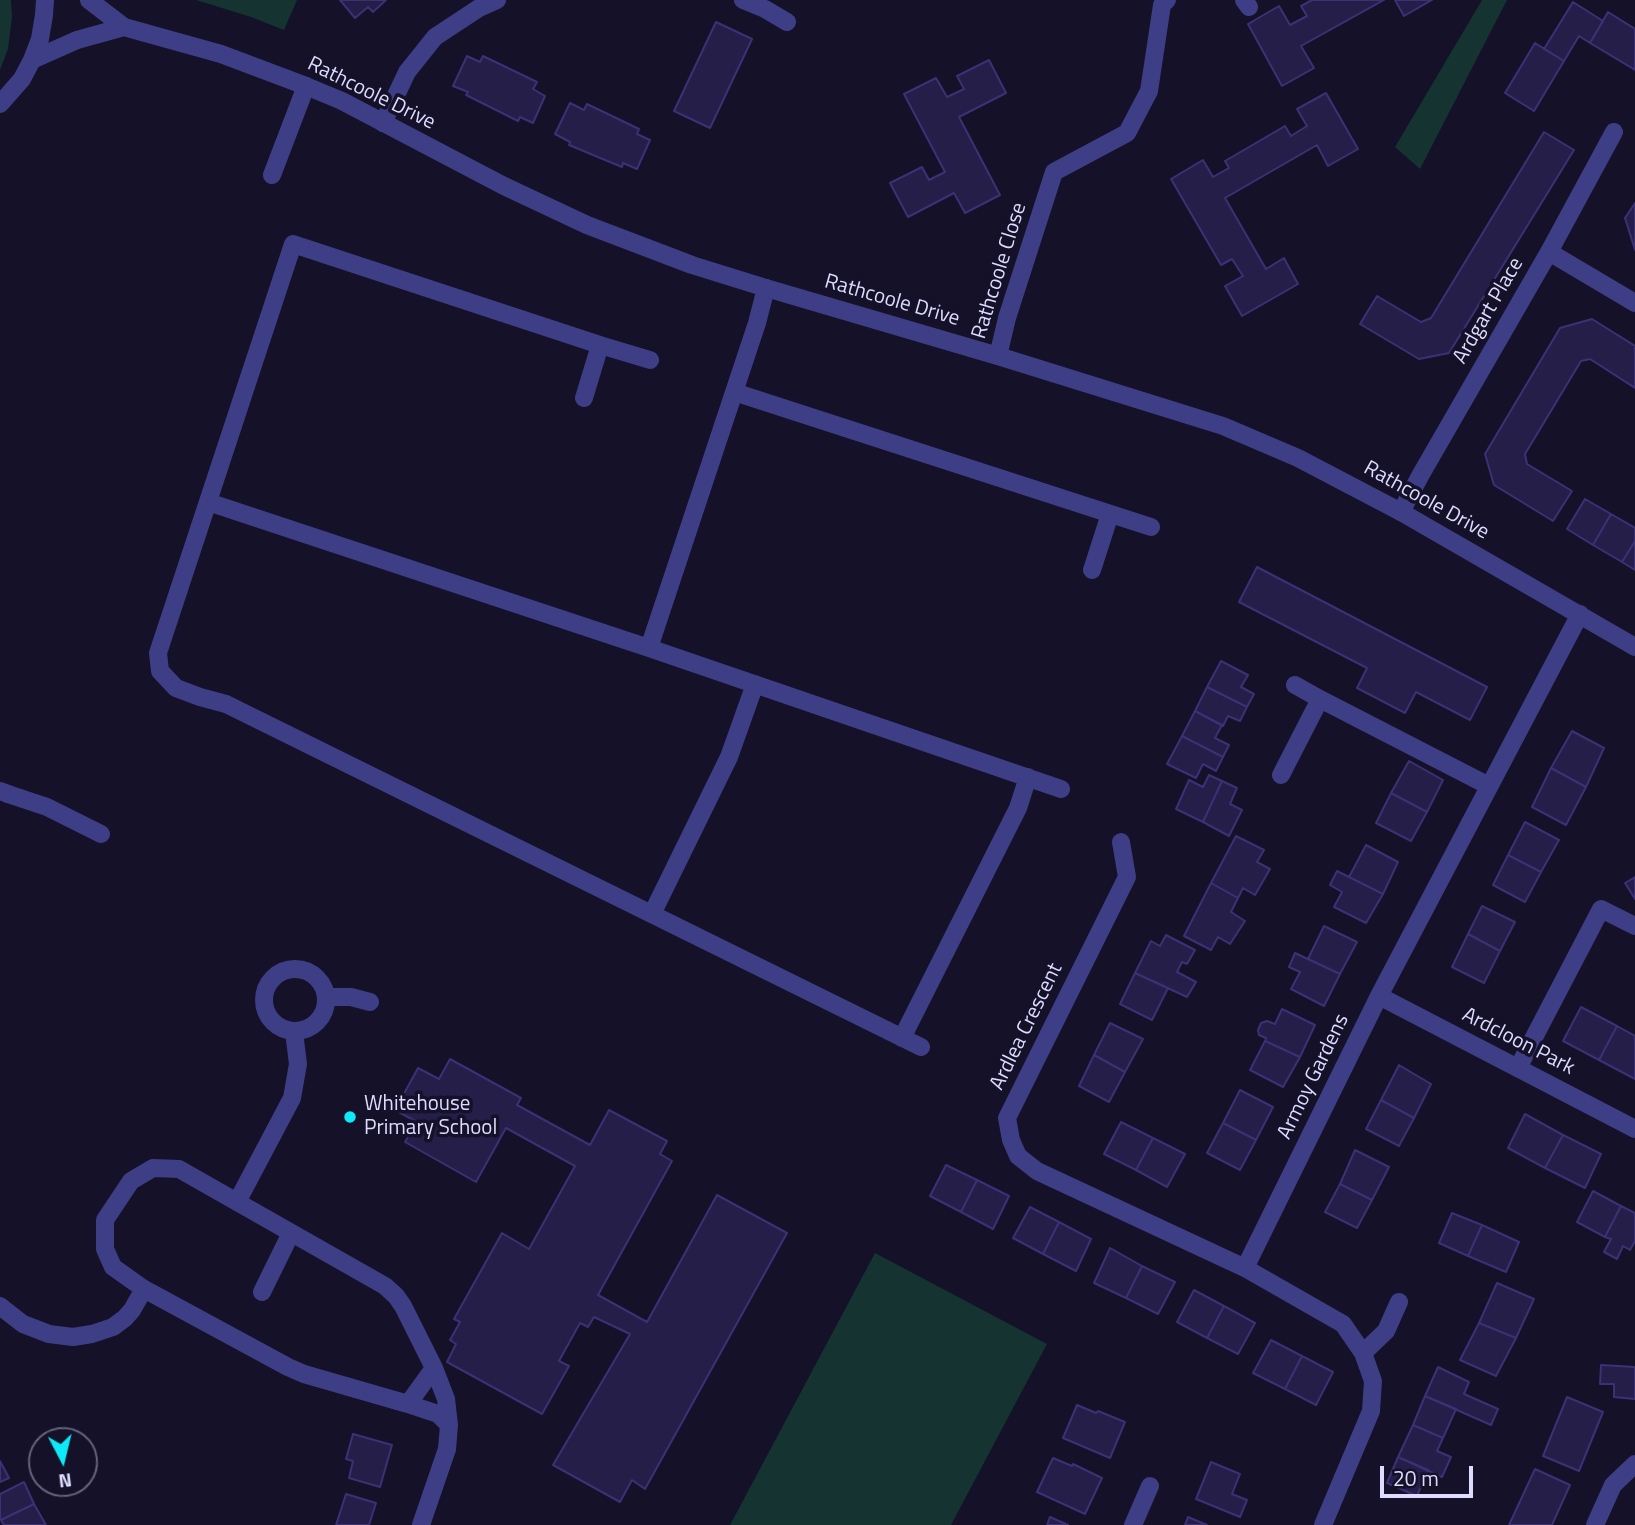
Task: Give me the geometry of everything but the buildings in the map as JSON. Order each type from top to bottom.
[{"type":"street","points":[[0,104],[22,79],[32,60],[40,39],[45,0]]},
{"type":"street","name":"Rathcoole Drive","points":[[89,0],[124,27],[221,54],[342,101],[503,186],[587,225],[692,265],[1223,426],[1297,458],[1401,512],[1635,647]]},
{"type":"street","points":[[383,123],[407,72],[436,37],[479,8],[497,0]]},
{"type":"street","points":[[743,0],[787,22]]},
{"type":"street","name":"Rathcoole Close","points":[[998,356],[1007,318],[1054,172],[1126,133],[1149,91],[1162,5],[1167,0]]},
{"type":"street","points":[[32,60],[77,40],[124,27]]},
{"type":"street","points":[[272,175],[306,86]]},
{"type":"street","name":"Ardgart Place","points":[[1401,512],[1614,132]]},
{"type":"street","points":[[650,360],[293,244],[158,653],[160,671],[176,688],[226,704],[921,1047]]},
{"type":"street","points":[[1549,252],[1635,303]]},
{"type":"street","points":[[649,648],[757,323],[766,288]]},
{"type":"street","points":[[584,398],[600,345]]},
{"type":"street","points":[[734,392],[1151,527]]},
{"type":"street","points":[[208,502],[649,648],[1061,789]]},
{"type":"street","points":[[1092,570],[1110,514]]},
{"type":"street","name":"Armoy Gardens","points":[[1245,1268],[1380,996],[1580,614]]},
{"type":"street","points":[[652,914],[730,757],[755,684]]},
{"type":"street","points":[[1296,685],[1489,786]]},
{"type":"street","points":[[1281,775],[1320,699]]},
{"type":"street","points":[[902,1038],[1018,808],[1028,777]]},
{"type":"street","points":[[4,793],[47,807],[101,834]]},
{"type":"street","name":"Ardlea Crescent","points":[[1121,842],[1128,877],[1007,1118],[1011,1140],[1018,1156],[1037,1171],[1245,1268]]},
{"type":"street","points":[[1518,1068],[1601,909],[1635,926]]},
{"type":"street","points":[[288,969],[309,972],[317,978],[326,997],[325,1008],[314,1025],[294,1032],[275,1025],[268,1017],[263,998],[271,980],[288,969]]},
{"type":"street","name":"Ardcloon Park","points":[[1380,996],[1635,1129]]},
{"type":"street","points":[[326,997],[351,997],[370,1002]]},
{"type":"street","points":[[237,1202],[292,1098],[298,1064],[294,1032]]},
{"type":"street","points":[[421,1525],[447,1449],[449,1425],[446,1399],[434,1368],[396,1296],[385,1286],[179,1169],[153,1168],[131,1181],[105,1220],[105,1248],[113,1267],[144,1289],[304,1374],[438,1414],[449,1425]]},
{"type":"street","points":[[262,1292],[291,1233]]},
{"type":"street","points":[[1245,1268],[1343,1324],[1363,1353],[1373,1381],[1371,1411],[1322,1525]]},
{"type":"street","points":[[0,1306],[23,1324],[49,1334],[73,1337],[113,1327],[132,1310],[144,1289]]},
{"type":"street","points":[[1363,1353],[1386,1331],[1399,1303]]},
{"type":"street","points":[[408,1404],[434,1368]]},
{"type":"street","points":[[1595,1525],[1613,1485],[1635,1464]]},
{"type":"street","points":[[1133,1525],[1150,1486]]},
{"type":"green space","points":[[0,0],[11,0],[12,17],[8,49],[0,70]]},
{"type":"green space","points":[[196,0],[297,0],[284,30]]},
{"type":"green space","points":[[1482,0],[1507,0],[1420,169],[1395,147]]},
{"type":"green space","points":[[875,1253],[1047,1344],[951,1525],[730,1525]]},
{"type":"place","name":"Whitehouse Primary School","points":[[350,1117]]}]
